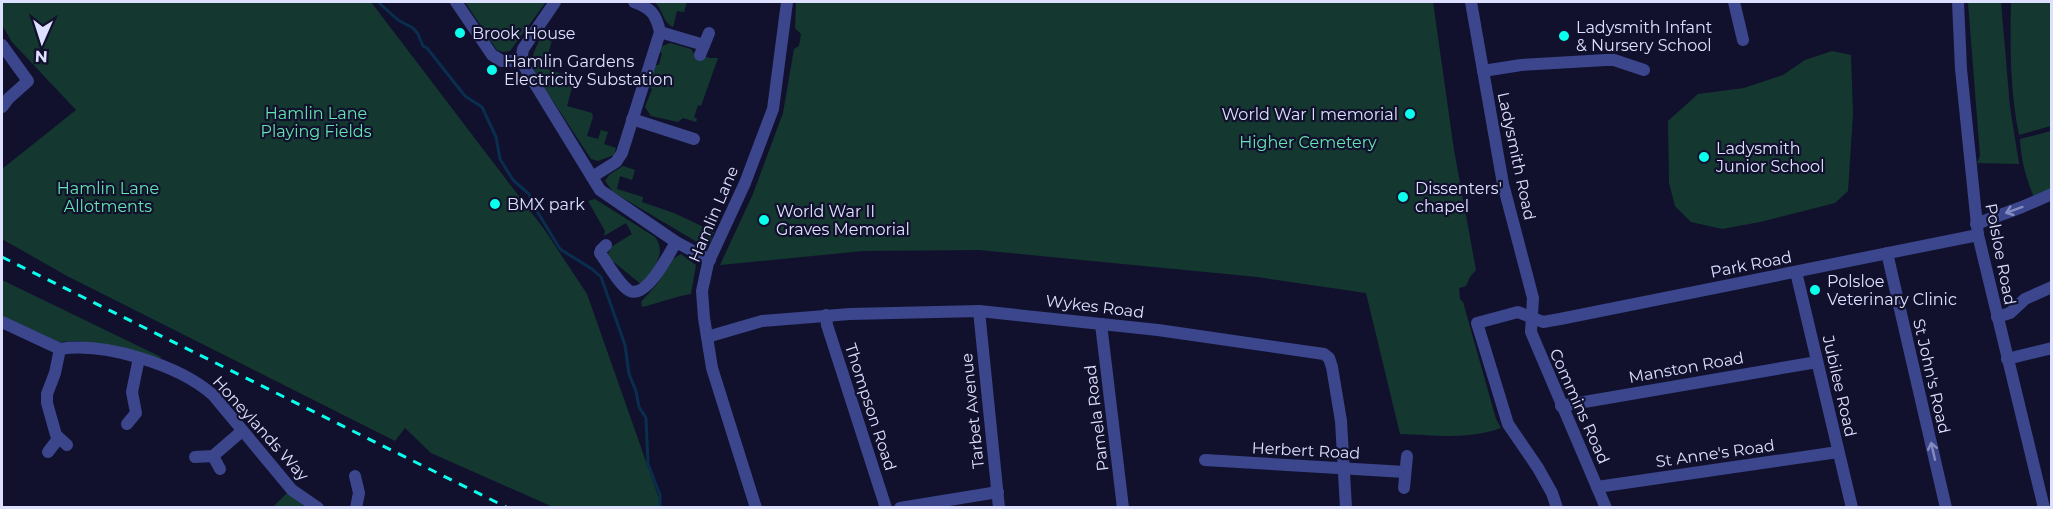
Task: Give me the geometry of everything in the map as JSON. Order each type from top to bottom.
[{"type":"street","points":[[456,2],[492,55],[502,61],[521,62]]},
{"type":"street","points":[[555,2],[523,49],[521,62],[600,190],[676,242],[710,260]]},
{"type":"street","points":[[592,177],[616,162],[622,153],[660,32],[654,13],[648,6],[634,2]]},
{"type":"street","name":"Hamlin Lane","points":[[756,507],[712,368],[702,291],[710,260],[745,183],[773,108],[787,2]]},
{"type":"street","name":"Ladysmith Road","points":[[1471,2],[1503,184],[1533,298],[1532,317]]},
{"type":"street","points":[[1734,2],[1743,40]]},
{"type":"street","name":"Polsloe Road","points":[[1958,2],[1961,69],[1977,229],[1996,317],[2044,507]]},
{"type":"street","points":[[660,32],[705,44]]},
{"type":"street","points":[[2,45],[28,81],[2,107]]},
{"type":"street","points":[[1483,71],[1521,65],[1606,60],[1614,60],[1644,70]]},
{"type":"street","points":[[632,119],[694,139]]},
{"type":"street","name":"Park Road","points":[[1557,507],[1538,468],[1508,424],[1477,323],[1518,312],[1544,322],[1887,253],[1977,229],[2052,194]]},
{"type":"street","points":[[606,245],[600,254],[623,285],[635,292],[643,290],[651,281],[676,242]]},
{"type":"street","name":"St John's Road","points":[[1887,253],[1946,507]]},
{"type":"street","name":"Jubilee Road","points":[[1796,272],[1852,507]]},
{"type":"street","points":[[1996,317],[2010,313],[2025,298],[2052,287]]},
{"type":"street","name":"Wykes Road","points":[[707,338],[762,321],[826,315],[979,311],[1158,330],[1328,356],[1341,421],[1346,507]]},
{"type":"street","name":"Tarbet Avenue","points":[[979,311],[999,507]]},
{"type":"street","name":"Thompson Road","points":[[826,315],[827,325],[886,507]]},
{"type":"street","name":"Commins Road","points":[[1532,317],[1531,332],[1606,507]]},
{"type":"street","points":[[2,322],[60,349],[55,373],[46,397],[54,431],[63,442],[48,452]]},
{"type":"street","name":"Pamela Road","points":[[1101,324],[1123,507]]},
{"type":"street","name":"Honeylands Way","points":[[60,349],[88,347],[139,358],[160,364],[200,384],[213,395],[292,490],[318,507]]},
{"type":"street","points":[[2007,359],[2052,348]]},
{"type":"street","points":[[127,424],[140,415],[132,392],[139,358]]},
{"type":"street","name":"Manston Road","points":[[1561,406],[1817,362]]},
{"type":"street","points":[[195,457],[213,456],[242,431]]},
{"type":"street","name":"St Anne's Road","points":[[1597,487],[1838,452]]},
{"type":"street","points":[[213,456],[220,469]]},
{"type":"street","points":[[1404,488],[1407,456]]},
{"type":"street","name":"Herbert Road","points":[[1205,460],[1405,472]]},
{"type":"street","points":[[356,507],[357,481],[372,484]]},
{"type":"street","points":[[900,507],[998,492]]},
{"type":"green space","name":"Hamlin Lane Playing Fields","points":[[2,2],[371,2],[544,229],[587,294],[662,507],[553,507],[431,453],[405,428],[395,441],[67,276],[2,239],[2,169],[76,110],[12,42],[2,25]]},
{"type":"green space","points":[[465,2],[546,2],[510,51],[503,52],[497,50]]},
{"type":"green space","points":[[654,2],[687,2],[684,12],[677,11],[673,27],[669,25]]},
{"type":"green space","name":"Higher Cemetery","points":[[796,2],[1433,2],[1454,150],[1476,270],[1466,286],[1459,288],[1460,299],[1463,302],[1496,419],[1501,428],[1464,435],[1400,434],[1366,293],[1257,277],[979,250],[863,251],[720,265],[753,194],[783,113],[794,49],[799,46],[801,34],[795,28]]},
{"type":"green space","points":[[1968,2],[2001,2],[2010,107],[2019,164],[1977,163],[1980,156]]},
{"type":"green space","points":[[2011,2],[2051,2],[2051,126],[2019,135],[2012,85]]},
{"type":"green space","points":[[547,31],[554,33],[544,68],[566,75],[565,81],[573,84],[567,106],[592,113],[593,117],[587,136],[598,139],[601,130],[608,132],[604,144],[616,148],[614,155],[598,161],[591,159],[536,75],[533,63],[534,53],[543,33]]},
{"type":"green space","points":[[670,43],[691,49],[694,54],[718,58],[701,106],[698,105],[694,117],[697,119],[696,122],[683,118],[678,122],[651,116],[645,107],[652,89],[649,87],[655,65],[659,65],[662,53],[658,52],[660,47]]},
{"type":"green space","points":[[1832,51],[1851,55],[1853,114],[1848,191],[1835,203],[1760,222],[1722,229],[1691,222],[1675,206],[1669,183],[1668,121],[1698,94],[1744,88],[1783,75],[1805,60]]},
{"type":"green space","points":[[2051,131],[2051,199],[2037,205],[2026,173],[2020,139]]},
{"type":"green space","points":[[623,166],[635,170],[632,180],[620,176],[617,189],[643,197],[642,202],[674,213],[714,232],[710,243],[702,245],[613,192],[605,181],[609,175]]},
{"type":"green space","points":[[595,199],[655,237],[659,244],[657,262],[642,285],[610,259],[608,254],[611,247],[632,234],[626,223],[604,236],[605,231],[588,201]]},
{"type":"green space","points":[[681,254],[696,265],[691,294],[642,307],[641,302],[657,284],[673,259]]},
{"type":"green space","points":[[2,280],[161,357],[159,361],[79,341],[59,342],[2,316]]},
{"type":"green space","points":[[288,492],[305,507],[272,508]]},
{"type":"waterway","points":[[378,2],[398,20],[413,28],[423,46],[465,96],[482,107],[496,137],[500,159],[513,180],[529,194],[532,203],[560,249],[601,277],[625,345],[629,374],[639,407],[646,418],[648,464],[660,495],[660,508]]},
{"type":"railway","points":[[2,257],[508,508]]},
{"type":"place","name":"Brook House","points":[[460,33]]},
{"type":"place","name":"Ladysmith Infant & Nursery School","points":[[1564,36]]},
{"type":"place","name":"Hamlin Gardens Electricity Substation","points":[[492,70]]},
{"type":"place","name":"World War I memorial","points":[[1410,114]]},
{"type":"place","name":"Ladysmith Junior School","points":[[1704,157]]},
{"type":"place","name":"Dissenters' chapel","points":[[1403,197]]},
{"type":"place","name":"BMX park","points":[[495,204]]},
{"type":"place","name":"World War II Graves Memorial","points":[[764,220]]},
{"type":"place","name":"Polsloe Veterinary Clinic","points":[[1815,290]]},
{"type":"park label","name":"Hamlin Lane Allotments","points":[[108,197]]}]
